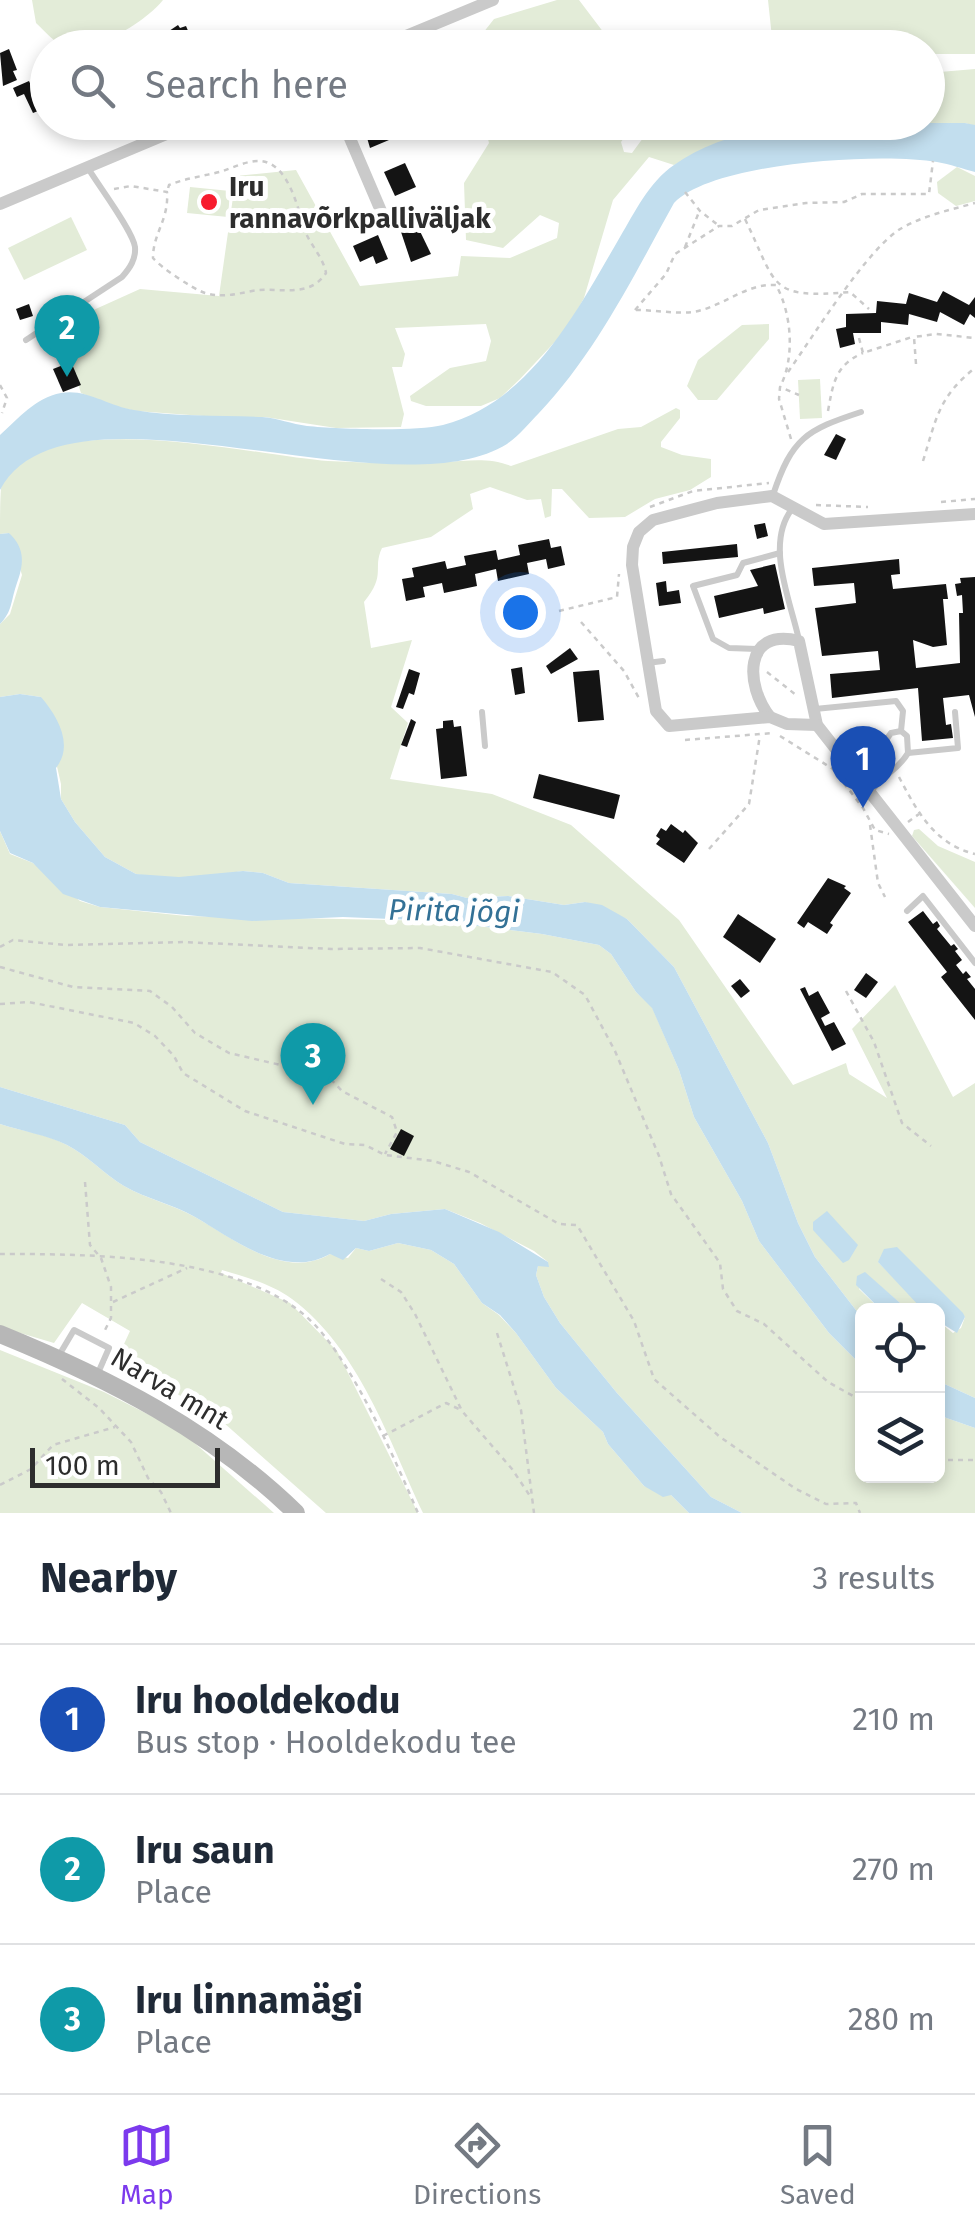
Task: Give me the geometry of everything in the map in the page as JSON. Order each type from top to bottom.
[{"type":"main road","name":"Narva mnt","points":[[0,1334],[97,1375],[212,1443],[296,1513]]},
{"type":"street","points":[[421,30],[493,0]]},
{"type":"street","points":[[0,204],[152,140]]},
{"type":"street","points":[[351,140],[384,218]]},
{"type":"street","points":[[817,726],[787,724],[770,718],[669,726],[656,712],[632,565],[639,532],[653,520],[774,490],[798,502],[824,524],[975,514]]},
{"type":"street","points":[[770,718],[756,693],[756,655],[768,640],[786,638],[799,642],[817,726],[975,926]]},
{"type":"lane","points":[[26,340],[122,277],[132,266],[135,249],[130,234],[88,167]]},
{"type":"lane","points":[[774,490],[792,450],[808,432],[861,412]]},
{"type":"lane","points":[[798,502],[781,524],[778,543],[799,642]]},
{"type":"lane","points":[[756,655],[713,639],[693,586],[737,576],[742,563],[780,554]]},
{"type":"lane","points":[[646,663],[663,661]]},
{"type":"lane","points":[[814,709],[896,701],[903,711],[901,731]]},
{"type":"lane","points":[[482,712],[485,746]]},
{"type":"lane","points":[[908,753],[958,748],[954,712]]},
{"type":"lane","points":[[869,794],[882,774],[881,751],[885,740],[891,732],[901,731],[907,736],[908,753],[895,770],[882,774]]},
{"type":"lane","points":[[907,911],[923,896],[975,963]]},
{"type":"lane","points":[[58,1358],[74,1330],[109,1348],[97,1375]]},
{"type":"path","points":[[869,309],[850,292],[795,294],[776,284],[758,284],[693,312],[635,310],[666,274],[675,254],[719,226],[732,226],[760,210],[844,202],[862,194],[929,194],[933,162]]},
{"type":"path","points":[[249,163],[269,164],[286,180],[309,242],[326,273],[314,285],[286,292],[260,290],[230,296],[201,292],[153,258],[168,210],[166,192],[180,181],[249,163]]},
{"type":"path","points":[[103,193],[131,186],[166,192]]},
{"type":"path","points":[[684,192],[719,226]]},
{"type":"path","points":[[792,450],[790,430],[779,399],[780,388],[878,247],[899,229],[931,214],[975,203]]},
{"type":"path","points":[[685,247],[700,211]]},
{"type":"path","points":[[744,218],[784,299],[790,344],[788,372]]},
{"type":"path","points":[[826,423],[834,378],[851,358],[914,336],[975,338]]},
{"type":"path","points":[[914,336],[916,364]]},
{"type":"path","points":[[859,338],[863,353]]},
{"type":"path","points":[[923,461],[934,417],[942,402],[975,368]]},
{"type":"path","points":[[0,385],[8,398],[2,413]]},
{"type":"path","points":[[780,388],[799,395]]},
{"type":"path","points":[[637,515],[693,491],[751,482],[774,490]]},
{"type":"path","points":[[942,502],[975,499]]},
{"type":"path","points":[[798,502],[828,507],[875,507]]},
{"type":"path","points":[[559,612],[617,598],[619,573]]},
{"type":"path","points":[[581,622],[624,671],[642,702]]},
{"type":"path","points":[[756,655],[814,709]]},
{"type":"path","points":[[709,849],[749,804],[760,728],[770,718]]},
{"type":"path","points":[[685,740],[776,733],[833,769],[880,834],[897,830]]},
{"type":"path","points":[[895,770],[919,814],[936,835],[957,849],[975,854]]},
{"type":"path","points":[[870,823],[876,874],[886,897]]},
{"type":"path","points":[[0,947],[13,940],[65,945],[184,942],[330,949],[420,948],[552,972],[585,995],[615,1051],[659,1156],[670,1194],[720,1263],[722,1289],[737,1311],[764,1324],[828,1382],[855,1398]]},
{"type":"path","points":[[0,967],[73,987],[150,991],[172,1007],[196,1034],[228,1052],[328,1076],[342,1091],[392,1117],[397,1132],[385,1156]]},
{"type":"path","points":[[846,991],[874,1042],[902,1123],[931,1146]]},
{"type":"path","points":[[0,1004],[30,1002],[134,1023],[155,1036],[184,1073],[245,1111],[345,1144],[365,1145],[385,1156],[433,1161],[469,1172],[559,1224],[577,1225],[634,1321],[654,1379],[720,1437],[772,1473],[826,1504],[856,1503],[860,1513]]},
{"type":"path","points":[[86,1182],[90,1245],[107,1270],[111,1303],[111,1318],[98,1343]]},
{"type":"path","points":[[0,1254],[102,1258],[188,1267],[221,1273],[290,1303],[336,1351],[418,1513]]},
{"type":"path","points":[[111,1303],[188,1267]]},
{"type":"path","points":[[381,1279],[400,1292],[415,1314],[462,1410],[532,1498]]},
{"type":"path","points":[[497,1333],[521,1410],[534,1513]]},
{"type":"path","points":[[58,1358],[63,1380],[132,1442],[148,1478],[161,1492],[171,1513]]},
{"type":"path","points":[[382,1437],[446,1403],[462,1410]]},
{"type":"path","points":[[0,1485],[30,1469],[54,1445],[117,1426]]},
{"type":"path","points":[[945,1460],[975,1460]]},
{"type":"green space","points":[[32,0],[163,0],[125,30],[44,30],[36,23]]},
{"type":"green space","points":[[557,0],[579,0],[602,30],[485,30],[494,19]]},
{"type":"green space","points":[[768,0],[975,0],[975,54],[945,54],[945,30],[771,30]]},
{"type":"green space","points":[[975,69],[975,126],[945,123],[945,72]]},
{"type":"green space","points":[[488,140],[622,140],[624,152],[632,153],[642,140],[726,140],[674,165],[649,157],[613,200],[584,298],[567,329],[500,398],[481,406],[426,406],[411,401],[410,396],[450,368],[486,361],[491,341],[486,324],[395,328],[405,354],[402,367],[392,367],[404,414],[401,427],[336,428],[265,417],[136,411],[81,393],[58,326],[140,289],[219,296],[236,176],[296,170],[360,286],[458,276],[461,256],[510,258],[557,238],[559,223],[540,215],[503,248],[466,240],[464,183]]},
{"type":"green space","points":[[957,167],[975,176],[975,201],[956,206],[938,193],[937,182]]},
{"type":"green space","name":"Iru rannavõrkpalliväljak","points":[[190,187],[230,191],[228,217],[187,213]]},
{"type":"green space","points":[[71,217],[87,250],[24,280],[8,248]]},
{"type":"green space","points":[[769,324],[769,339],[717,400],[698,400],[687,386],[698,360],[742,325]]},
{"type":"green space","points":[[820,379],[822,418],[800,419],[798,380]]},
{"type":"green space","points":[[676,408],[680,410],[680,418],[661,447],[711,459],[711,477],[690,490],[655,499],[625,517],[589,518],[562,489],[552,489],[551,516],[545,518],[541,499],[527,500],[490,487],[470,494],[473,509],[431,537],[382,548],[375,585],[364,602],[371,648],[412,640],[391,707],[408,723],[390,779],[492,794],[571,825],[679,920],[793,1085],[846,1063],[849,1074],[887,1098],[852,1029],[895,985],[953,1097],[975,1083],[975,1398],[945,1384],[945,1327],[953,1333],[961,1328],[965,1317],[941,1294],[878,1262],[918,1303],[900,1303],[865,1273],[859,1289],[874,1303],[855,1303],[855,1309],[815,1257],[768,1143],[674,967],[627,919],[585,902],[564,905],[508,896],[467,898],[289,883],[263,873],[243,871],[202,877],[157,878],[136,874],[105,857],[61,799],[41,697],[0,697],[0,624],[10,614],[22,575],[9,533],[0,534],[1,488],[21,461],[55,446],[100,440],[150,440],[328,461],[478,460],[511,466],[618,429],[641,427]]},
{"type":"green space","points":[[919,829],[938,846],[975,862],[975,908],[912,836]]},
{"type":"green space","points":[[0,831],[10,854],[33,863],[80,901],[100,907],[186,916],[438,921],[599,945],[611,954],[636,992],[652,1007],[694,1117],[742,1201],[759,1241],[829,1333],[855,1359],[855,1483],[945,1483],[945,1417],[975,1428],[975,1513],[742,1513],[711,1497],[560,1323],[536,1275],[538,1266],[548,1262],[534,1251],[445,1209],[364,1221],[283,1212],[140,1142],[125,1125],[0,1087]]},
{"type":"green space","points":[[0,1124],[67,1145],[124,1186],[186,1212],[242,1245],[277,1260],[313,1261],[330,1254],[348,1258],[356,1248],[369,1251],[398,1243],[431,1250],[454,1264],[482,1303],[516,1333],[556,1388],[603,1432],[608,1444],[644,1486],[670,1494],[689,1513],[423,1513],[370,1397],[336,1343],[292,1299],[222,1270],[221,1273],[290,1303],[337,1351],[418,1513],[326,1513],[224,1423],[118,1357],[130,1331],[82,1303],[54,1343],[0,1327]]},
{"type":"green space","points":[[0,1350],[104,1392],[181,1431],[274,1513],[0,1513]]},
{"type":"water","points":[[945,123],[965,123],[975,125],[975,172],[912,159],[840,160],[760,169],[694,189],[674,203],[613,312],[560,390],[507,444],[455,462],[388,464],[158,440],[90,441],[36,455],[0,490],[0,435],[35,404],[61,393],[79,393],[150,412],[262,417],[337,428],[430,427],[474,413],[502,396],[549,349],[657,180],[686,157],[726,140],[945,140]]},
{"type":"water","points":[[9,533],[21,551],[22,564],[9,611],[0,624],[0,534]]},
{"type":"water","name":"Pirita jõgi","points":[[0,697],[41,697],[58,722],[64,741],[56,768],[61,799],[105,857],[136,874],[179,877],[243,871],[263,873],[289,883],[467,898],[508,896],[564,905],[585,902],[602,905],[627,919],[674,967],[768,1143],[815,1257],[855,1309],[855,1359],[829,1333],[759,1241],[742,1201],[694,1117],[652,1008],[636,992],[611,954],[599,945],[542,934],[438,921],[343,917],[252,921],[100,907],[63,894],[33,863],[10,853],[0,831]]},
{"type":"water","points":[[0,1087],[125,1125],[140,1142],[283,1212],[364,1221],[445,1209],[499,1232],[548,1262],[549,1267],[538,1266],[536,1275],[560,1323],[711,1497],[742,1513],[689,1513],[671,1495],[663,1497],[644,1486],[608,1444],[603,1432],[556,1388],[516,1333],[482,1303],[454,1264],[431,1250],[398,1243],[369,1251],[356,1248],[343,1260],[330,1254],[313,1261],[295,1262],[260,1254],[187,1212],[124,1186],[67,1145],[0,1124]]},
{"type":"water","points":[[827,1211],[858,1245],[843,1263],[813,1230],[813,1222]]},
{"type":"water","points":[[897,1247],[963,1313],[965,1317],[957,1333],[945,1325],[945,1303],[916,1303],[878,1262],[884,1249]]},
{"type":"water","points":[[865,1272],[900,1303],[874,1303],[856,1285],[857,1276]]},
{"type":"water","points":[[945,1384],[975,1398],[975,1428],[945,1417]]},
{"type":"building","points":[[9,49],[17,80],[3,86],[0,53]]},
{"type":"building","points":[[29,81],[30,107],[24,94],[17,97],[13,88]]},
{"type":"building","points":[[368,140],[389,140],[370,148]]},
{"type":"building","points":[[405,163],[416,187],[395,196],[384,172]]},
{"type":"building","points":[[416,223],[431,254],[411,262],[400,229]]},
{"type":"building","points":[[378,235],[388,259],[376,264],[373,256],[360,262],[353,246]]},
{"type":"building","points":[[943,291],[969,305],[975,297],[975,318],[970,314],[964,325],[940,312],[937,322],[909,314],[908,325],[881,322],[881,333],[853,333],[855,344],[840,348],[836,329],[846,327],[846,314],[876,313],[877,301],[906,304],[909,293],[937,302]]},
{"type":"building","points":[[29,304],[33,316],[20,320],[16,309]]},
{"type":"building","points":[[71,362],[81,385],[63,392],[53,369]]},
{"type":"building","points":[[836,434],[846,439],[836,460],[824,455]]},
{"type":"building","points":[[765,523],[768,536],[757,539],[754,525]]},
{"type":"building","points":[[549,539],[551,548],[561,546],[565,565],[548,569],[546,559],[527,563],[529,574],[498,581],[496,569],[475,574],[477,586],[444,593],[442,583],[423,587],[425,597],[406,601],[402,579],[414,577],[412,568],[445,561],[447,569],[466,565],[464,556],[496,550],[498,560],[520,555],[518,545]]},
{"type":"building","points":[[737,544],[738,557],[663,564],[662,552]]},
{"type":"building","points":[[899,559],[900,574],[891,575],[893,589],[946,584],[948,599],[943,599],[947,645],[933,647],[913,640],[916,668],[960,663],[962,595],[957,596],[955,584],[961,583],[960,578],[975,577],[975,717],[969,695],[943,698],[946,725],[951,724],[953,738],[922,741],[918,688],[832,698],[830,674],[880,670],[878,651],[822,656],[815,608],[856,603],[854,583],[814,586],[812,568]]},
{"type":"building","points":[[775,564],[785,609],[764,614],[763,608],[719,618],[714,596],[758,586],[750,570]]},
{"type":"building","points":[[666,581],[667,592],[679,590],[681,603],[659,606],[656,583]]},
{"type":"building","points":[[570,648],[578,659],[551,674],[546,666]]},
{"type":"building","points":[[522,667],[525,693],[515,695],[511,669]]},
{"type":"building","points":[[409,669],[420,673],[414,695],[409,693],[403,709],[396,707]]},
{"type":"building","points":[[599,670],[604,720],[578,722],[573,672]]},
{"type":"building","points":[[411,719],[416,722],[407,747],[401,745]]},
{"type":"building","points":[[453,720],[454,727],[461,726],[467,776],[441,779],[436,729],[443,728],[443,721]]},
{"type":"building","points":[[539,774],[620,795],[614,819],[533,798]]},
{"type":"building","points":[[671,824],[683,833],[685,830],[698,843],[684,863],[656,844],[661,828],[666,831]]},
{"type":"building","points":[[828,878],[846,886],[851,893],[827,934],[808,922],[804,928],[797,923]]},
{"type":"building","points":[[923,911],[933,924],[937,921],[937,929],[958,949],[955,951],[962,960],[956,965],[971,977],[967,979],[975,989],[975,1020],[941,977],[947,972],[908,922]]},
{"type":"building","points":[[738,914],[776,939],[760,963],[723,937]]},
{"type":"building","points":[[866,973],[878,982],[866,998],[854,990]]},
{"type":"building","points":[[740,979],[750,991],[741,998],[731,986]]},
{"type":"building","points":[[805,987],[809,996],[818,991],[830,1013],[821,1018],[825,1026],[834,1022],[846,1044],[832,1051],[800,989]]},
{"type":"building","points":[[401,1129],[414,1136],[404,1156],[390,1149]]},
{"type":"place","name":"Iru rannavõrkpalliväljak","points":[[209,202]]},
{"type":"place","name":"Iru saun","points":[[67,377]]},
{"type":"place","name":"Iru hooldekodu","points":[[863,808]]},
{"type":"place","name":"Iru linnamägi","points":[[313,1105]]}]
